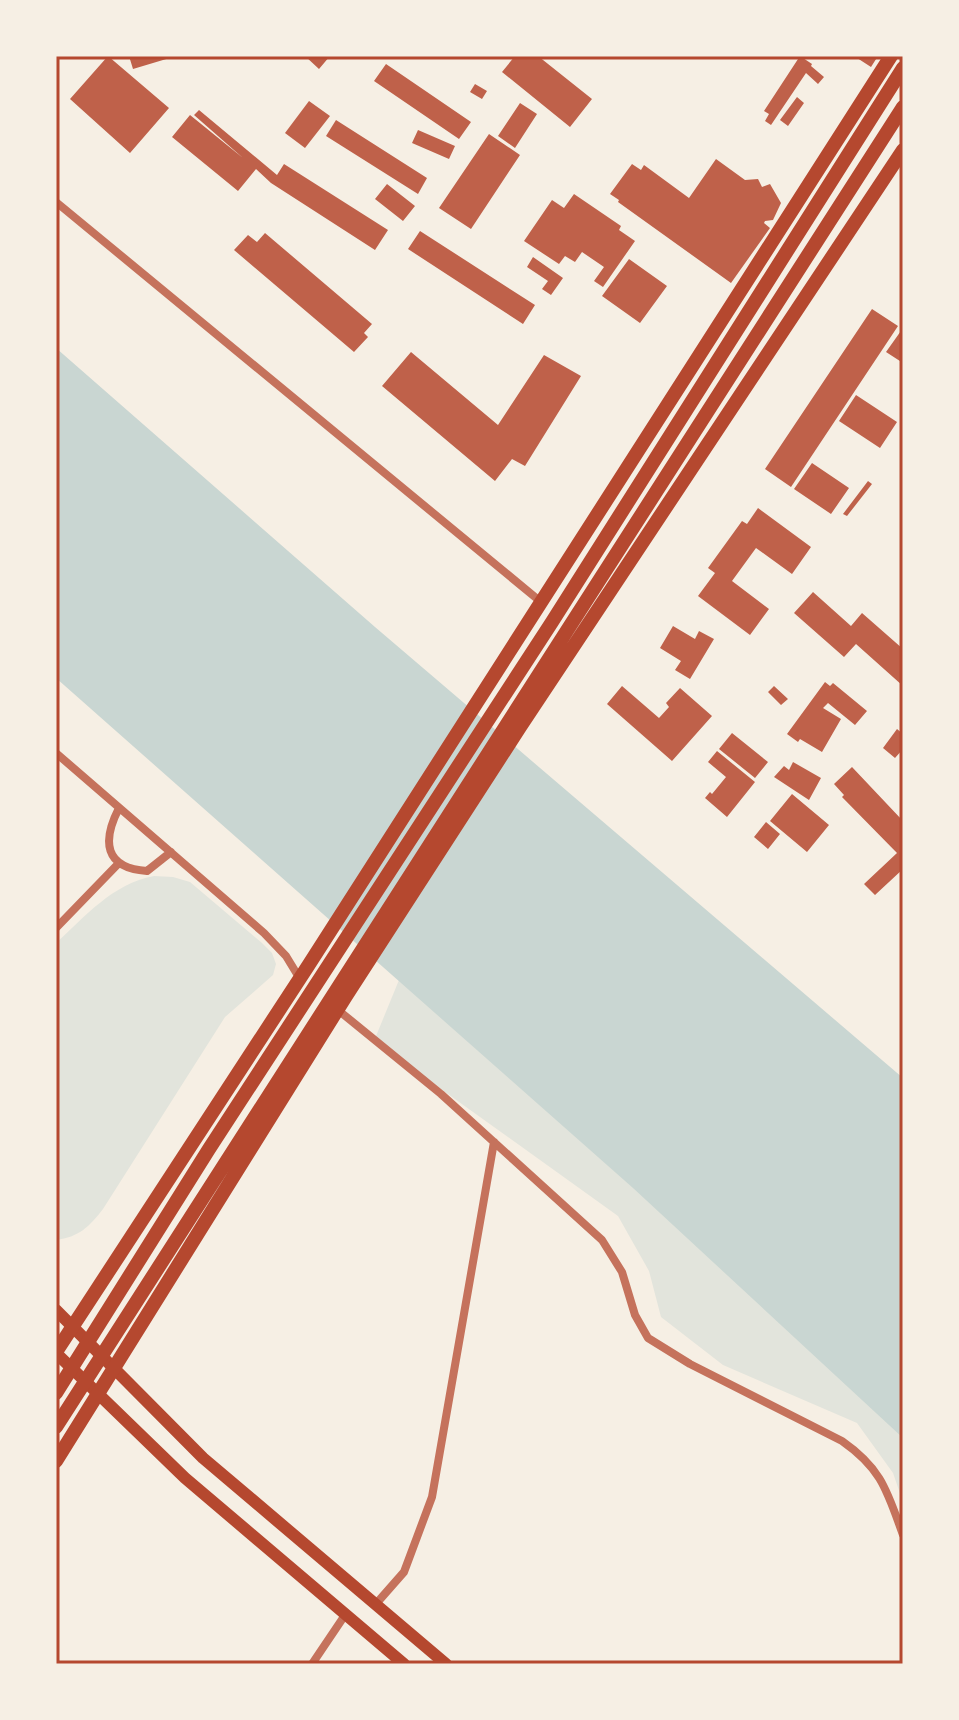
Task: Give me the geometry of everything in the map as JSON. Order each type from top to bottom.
[{"type":"highway","points":[[56,1353],[304,973],[891,56]]},
{"type":"highway","points":[[56,1393],[209,1149],[552,622],[903,68]]},
{"type":"highway","points":[[56,1427],[903,107]]},
{"type":"highway","points":[[56,1461],[346,996],[520,727],[903,150]]},
{"type":"main road","points":[[56,1310],[203,1458],[446,1664]]},
{"type":"main road","points":[[56,1353],[185,1478],[404,1664]]},
{"type":"street","points":[[56,202],[541,602]]},
{"type":"street","points":[[56,753],[264,933],[304,973]]},
{"type":"street","points":[[119,808],[108,840],[118,864],[130,870],[147,871],[171,852]]},
{"type":"street","points":[[56,928],[118,864]]},
{"type":"street","points":[[338,1010],[441,1094],[602,1240],[622,1272],[635,1315],[648,1338],[690,1364],[860,1453],[873,1466],[903,1535]]},
{"type":"street","points":[[375,1605],[404,1572],[432,1497],[494,1142]]},
{"type":"street","points":[[312,1664],[345,1615]]},
{"type":"shaded area","points":[[56,348],[375,627],[903,1078],[903,1438],[633,1188],[56,678]]},
{"type":"shaded area","points":[[154,876],[190,882],[262,943],[272,953],[276,964],[273,975],[225,1017],[103,1209],[83,1230],[56,1240],[56,943],[112,894]]},
{"type":"shaded area","points":[[399,980],[888,1404],[903,1397],[903,1502],[893,1473],[857,1423],[723,1365],[661,1317],[649,1271],[618,1216],[374,1041]]},
{"type":"building","points":[[108,56],[169,108],[130,153],[70,99]]},
{"type":"building","points":[[129,56],[173,56],[173,57],[133,69]]},
{"type":"building","points":[[305,56],[330,56],[319,69]]},
{"type":"building","points":[[515,56],[538,56],[592,99],[570,127],[502,72]]},
{"type":"building","points":[[800,56],[824,77],[818,84],[806,73],[771,125],[765,121],[769,114],[764,111]]},
{"type":"building","points":[[854,56],[878,56],[871,67]]},
{"type":"building","points":[[386,64],[471,122],[459,139],[374,81]]},
{"type":"building","points":[[475,84],[487,91],[482,99],[470,92]]},
{"type":"building","points":[[797,97],[804,103],[788,126],[780,120]]},
{"type":"building","points":[[309,101],[330,116],[305,148],[285,133]]},
{"type":"building","points":[[520,103],[537,114],[515,148],[498,136]]},
{"type":"building","points":[[199,110],[277,175],[284,164],[388,230],[375,250],[271,183],[256,169],[238,191],[172,137],[190,115],[243,158],[194,115]]},
{"type":"building","points":[[336,120],[427,178],[418,194],[326,136]]},
{"type":"building","points":[[418,130],[455,146],[449,159],[412,143]]},
{"type":"building","points":[[489,134],[520,155],[471,229],[439,208]]},
{"type":"building","points":[[716,159],[745,180],[758,179],[762,187],[770,184],[781,203],[773,220],[765,221],[770,228],[731,283],[610,194],[632,164],[641,170],[644,165],[689,198]]},
{"type":"building","points":[[387,184],[415,206],[403,221],[375,199]]},
{"type":"building","points":[[574,194],[621,226],[619,230],[635,241],[603,287],[594,281],[604,267],[582,252],[575,262],[565,256],[559,264],[524,241],[552,200],[564,208]]},
{"type":"building","points":[[420,231],[535,305],[523,324],[408,249]]},
{"type":"building","points":[[265,233],[372,324],[364,333],[368,337],[354,352],[234,250],[248,235],[257,242]]},
{"type":"building","points":[[533,257],[563,278],[551,295],[542,289],[548,281],[527,267]]},
{"type":"building","points":[[629,259],[667,286],[640,323],[602,296]]},
{"type":"building","points":[[872,309],[898,326],[791,487],[765,469]]},
{"type":"building","points":[[903,328],[903,363],[886,352]]},
{"type":"building","points":[[411,352],[498,425],[544,355],[581,376],[525,466],[512,459],[495,481],[382,386]]},
{"type":"building","points":[[856,395],[897,422],[880,448],[839,421]]},
{"type":"building","points":[[812,463],[849,488],[831,514],[794,489]]},
{"type":"building","points":[[868,481],[872,484],[847,516],[843,514]]},
{"type":"building","points":[[758,508],[811,547],[792,574],[756,548],[732,581],[769,609],[750,635],[698,596],[715,573],[708,568],[742,521],[747,524]]},
{"type":"building","points":[[813,592],[851,626],[862,613],[903,649],[903,686],[856,644],[844,657],[794,613]]},
{"type":"building","points":[[673,626],[695,639],[699,631],[714,639],[690,679],[675,670],[681,661],[660,648]]},
{"type":"building","points":[[825,682],[830,686],[833,683],[867,711],[855,725],[828,703],[823,708],[841,719],[822,752],[787,734]]},
{"type":"building","points":[[622,686],[659,718],[669,707],[666,703],[680,688],[712,716],[672,761],[607,704]]},
{"type":"building","points":[[774,686],[788,699],[781,705],[768,692]]},
{"type":"building","points":[[897,729],[903,734],[903,749],[895,758],[883,748]]},
{"type":"building","points":[[732,733],[768,762],[755,778],[719,749]]},
{"type":"building","points":[[717,751],[755,782],[727,817],[705,798],[726,777],[708,762]]},
{"type":"building","points":[[793,762],[821,778],[809,800],[774,777],[784,766],[789,770]]},
{"type":"building","points":[[852,767],[903,821],[903,869],[875,895],[864,884],[897,853],[842,797],[844,795],[834,784]]},
{"type":"building","points":[[792,794],[829,825],[807,852],[770,821]]},
{"type":"building","points":[[766,822],[780,834],[768,849],[754,837]]}]
